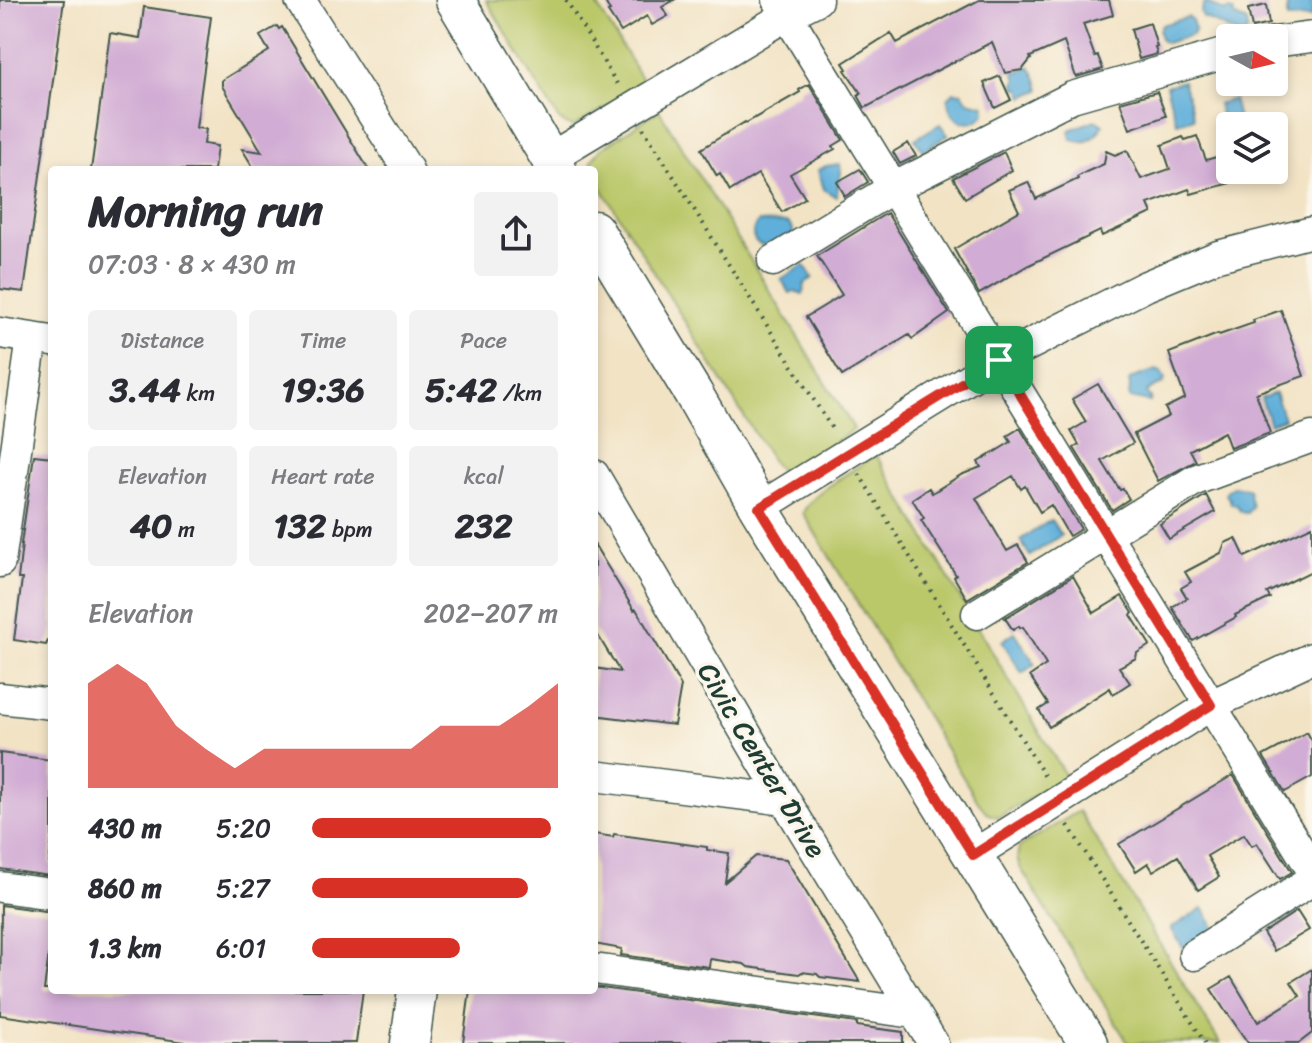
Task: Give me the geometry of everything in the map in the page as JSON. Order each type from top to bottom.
[{"type":"main road","points":[[455,0],[547,166]]},
{"type":"main road","points":[[598,236],[759,508],[1088,1043]]},
{"type":"main road","points":[[598,293],[639,303]]},
{"type":"main road","points":[[410,1043],[416,994]]},
{"type":"street","points":[[300,0],[405,166]]},
{"type":"street","points":[[549,166],[782,7],[817,0]]},
{"type":"street","points":[[782,7],[1312,870]]},
{"type":"street","points":[[1288,40],[1312,37]]},
{"type":"street","points":[[773,261],[893,188],[1072,97],[1216,56]]},
{"type":"street","points":[[759,508],[999,360],[1160,280],[1218,256],[1312,232]]},
{"type":"street","points":[[0,333],[42,339],[0,562]]},
{"type":"street","points":[[977,614],[1195,480],[1312,437]]},
{"type":"street","name":"Civic Center Drive","points":[[598,482],[785,800],[933,1043]]},
{"type":"street","points":[[973,855],[1211,705],[1312,658]]},
{"type":"street","points":[[0,698],[48,704]]},
{"type":"street","points":[[598,777],[785,800]]},
{"type":"street","points":[[1194,955],[1312,880]]},
{"type":"street","points":[[0,887],[48,893]]},
{"type":"street","points":[[598,970],[914,1013]]},
{"type":"path","points":[[566,0],[625,97]]},
{"type":"path","points":[[639,123],[838,440]]},
{"type":"path","points":[[856,469],[1050,787]]},
{"type":"path","points":[[1064,820],[1205,1043]]},
{"type":"green space","points":[[486,0],[594,0],[645,85],[572,127],[559,120]]},
{"type":"green space","points":[[659,110],[854,429],[794,471],[783,472],[775,466],[598,182],[598,166],[592,166],[592,160],[601,149]]},
{"type":"green space","points":[[876,455],[1066,777],[998,817],[988,814],[978,802],[803,513],[825,489]]},
{"type":"green space","points":[[1079,811],[1220,1043],[1128,1043],[1020,867],[1017,858],[1019,847]]},
{"type":"water","points":[[1312,1],[1312,18],[1287,19],[1287,2]]},
{"type":"water","points":[[1204,4],[1226,12],[1228,9],[1234,12],[1233,16],[1247,24],[1217,24],[1203,17]]},
{"type":"water","points":[[1188,17],[1195,30],[1192,35],[1166,43],[1161,40],[1161,25]]},
{"type":"water","points":[[1030,66],[1040,90],[1024,97],[1021,89],[1015,87],[1017,80],[1014,72]]},
{"type":"water","points":[[1183,81],[1194,118],[1177,123],[1166,86]]},
{"type":"water","points":[[954,92],[962,93],[968,101],[984,105],[985,113],[973,122],[961,121],[951,112],[949,105],[948,98]]},
{"type":"water","points":[[1233,99],[1236,112],[1220,112],[1218,104]]},
{"type":"water","points":[[1095,120],[1103,124],[1094,137],[1081,142],[1071,139],[1070,130]]},
{"type":"water","points":[[940,124],[948,135],[923,151],[915,139]]},
{"type":"water","points":[[840,164],[836,197],[824,189],[818,170]]},
{"type":"water","points":[[759,222],[788,223],[793,234],[774,244],[762,245],[754,237]]},
{"type":"water","points":[[804,265],[813,278],[805,283],[803,294],[790,293],[781,279]]},
{"type":"water","points":[[1156,370],[1165,379],[1163,384],[1147,391],[1150,402],[1129,398],[1129,381]]},
{"type":"water","points":[[1275,393],[1284,419],[1270,424],[1261,398]]},
{"type":"water","points":[[1234,486],[1250,492],[1252,507],[1247,513],[1231,504],[1226,495]]},
{"type":"water","points":[[1051,520],[1061,535],[1030,556],[1020,540]]},
{"type":"water","points":[[1015,632],[1035,664],[1022,673],[1002,641]]},
{"type":"water","points":[[1203,908],[1215,929],[1183,948],[1171,928]]},
{"type":"building","points":[[0,0],[64,0],[24,292],[0,289]]},
{"type":"building","points":[[604,0],[674,0],[662,7],[668,16],[652,25],[647,16],[621,32]]},
{"type":"building","points":[[979,0],[1109,0],[1113,15],[1083,24],[1095,57],[1098,56],[1103,69],[1076,77],[1064,42],[1030,57],[1022,70],[1005,73],[992,42],[865,108],[858,95],[861,93],[843,63],[891,33],[897,43]]},
{"type":"building","points":[[1266,5],[1269,24],[1251,24],[1248,9]]},
{"type":"building","points":[[144,7],[211,17],[196,128],[206,129],[204,144],[217,146],[214,166],[92,166],[110,33],[140,38]]},
{"type":"building","points":[[1150,23],[1157,54],[1139,59],[1131,29]]},
{"type":"building","points":[[277,26],[279,29],[282,27],[367,166],[253,166],[242,149],[262,152],[222,86],[222,80],[269,51],[260,36]]},
{"type":"building","points":[[1000,76],[1011,100],[995,108],[984,83]]},
{"type":"building","points":[[809,84],[843,140],[833,146],[835,149],[790,174],[805,198],[782,212],[758,174],[730,191],[701,149]]},
{"type":"building","points":[[1157,92],[1166,116],[1130,129],[1120,102]]},
{"type":"building","points":[[1197,136],[1206,160],[1216,157],[1216,184],[1226,184],[1191,194],[1189,189],[1148,204],[1152,213],[1102,236],[1100,231],[1027,266],[979,294],[954,249],[1019,211],[1009,190],[1028,182],[1036,199],[1104,164],[1106,151],[1115,155],[1127,150],[1141,179],[1170,169],[1162,145],[1183,137],[1185,140]]},
{"type":"building","points":[[908,143],[916,156],[900,164],[893,152]]},
{"type":"building","points":[[1004,152],[1012,170],[965,198],[953,178]]},
{"type":"building","points":[[860,169],[868,182],[844,197],[837,182]]},
{"type":"building","points":[[887,213],[949,313],[912,339],[909,335],[842,376],[806,317],[842,295],[817,256]]},
{"type":"building","points":[[1281,310],[1304,376],[1256,393],[1270,433],[1230,448],[1224,432],[1190,450],[1196,461],[1158,481],[1134,434],[1169,416],[1165,408],[1185,398],[1169,353],[1254,323],[1253,320]]},
{"type":"building","points":[[1098,384],[1133,443],[1102,461],[1129,499],[1112,510],[1074,448],[1079,445],[1071,431],[1086,422],[1072,399]]},
{"type":"building","points":[[1020,428],[1081,529],[1069,536],[1051,505],[1040,512],[1025,486],[1021,489],[1013,476],[976,498],[1007,551],[1018,545],[1028,562],[967,599],[912,499],[929,488],[932,493],[981,467],[978,462],[1011,442],[1007,436]]},
{"type":"building","points":[[34,455],[48,457],[46,645],[14,640],[22,579],[18,579]]},
{"type":"building","points":[[1206,495],[1215,512],[1169,539],[1160,524]]},
{"type":"building","points":[[1312,526],[1312,571],[1267,593],[1270,598],[1193,641],[1172,607],[1187,598],[1181,588],[1191,582],[1185,572],[1221,553],[1225,543],[1236,538],[1245,557]]},
{"type":"building","points":[[598,551],[681,686],[674,725],[598,716],[598,669],[620,672],[598,636]]},
{"type":"building","points":[[1073,576],[1094,613],[1122,596],[1150,645],[1137,653],[1136,658],[1119,667],[1130,683],[1113,694],[1110,688],[1049,727],[1039,710],[1048,704],[1030,676],[1046,665],[1023,627],[1013,630],[1005,618]]},
{"type":"building","points":[[1307,732],[1312,741],[1312,777],[1285,792],[1263,756]]},
{"type":"building","points":[[0,753],[48,759],[48,876],[0,869]]},
{"type":"building","points":[[1233,775],[1292,872],[1280,879],[1257,843],[1252,846],[1244,834],[1207,856],[1219,877],[1198,890],[1178,856],[1153,871],[1148,863],[1136,871],[1119,844]]},
{"type":"building","points":[[614,834],[707,847],[707,850],[729,853],[725,882],[756,856],[786,859],[860,982],[710,959],[709,967],[621,955],[622,949],[598,945],[598,835],[613,837]]},
{"type":"building","points":[[1,905],[48,911],[48,960],[44,990],[48,990],[48,994],[362,994],[356,1043],[192,1043],[0,1015]]},
{"type":"building","points":[[1297,911],[1309,930],[1274,951],[1263,933]]},
{"type":"building","points":[[1312,969],[1312,1033],[1299,1043],[1248,1043],[1211,989],[1231,977],[1258,1022],[1300,996],[1291,982]]},
{"type":"building","points":[[598,988],[903,1032],[903,1043],[463,1043],[469,994],[598,994]]},
{"type":"route","points":[[999,360],[1211,705],[973,855],[759,508],[999,360]]}]
